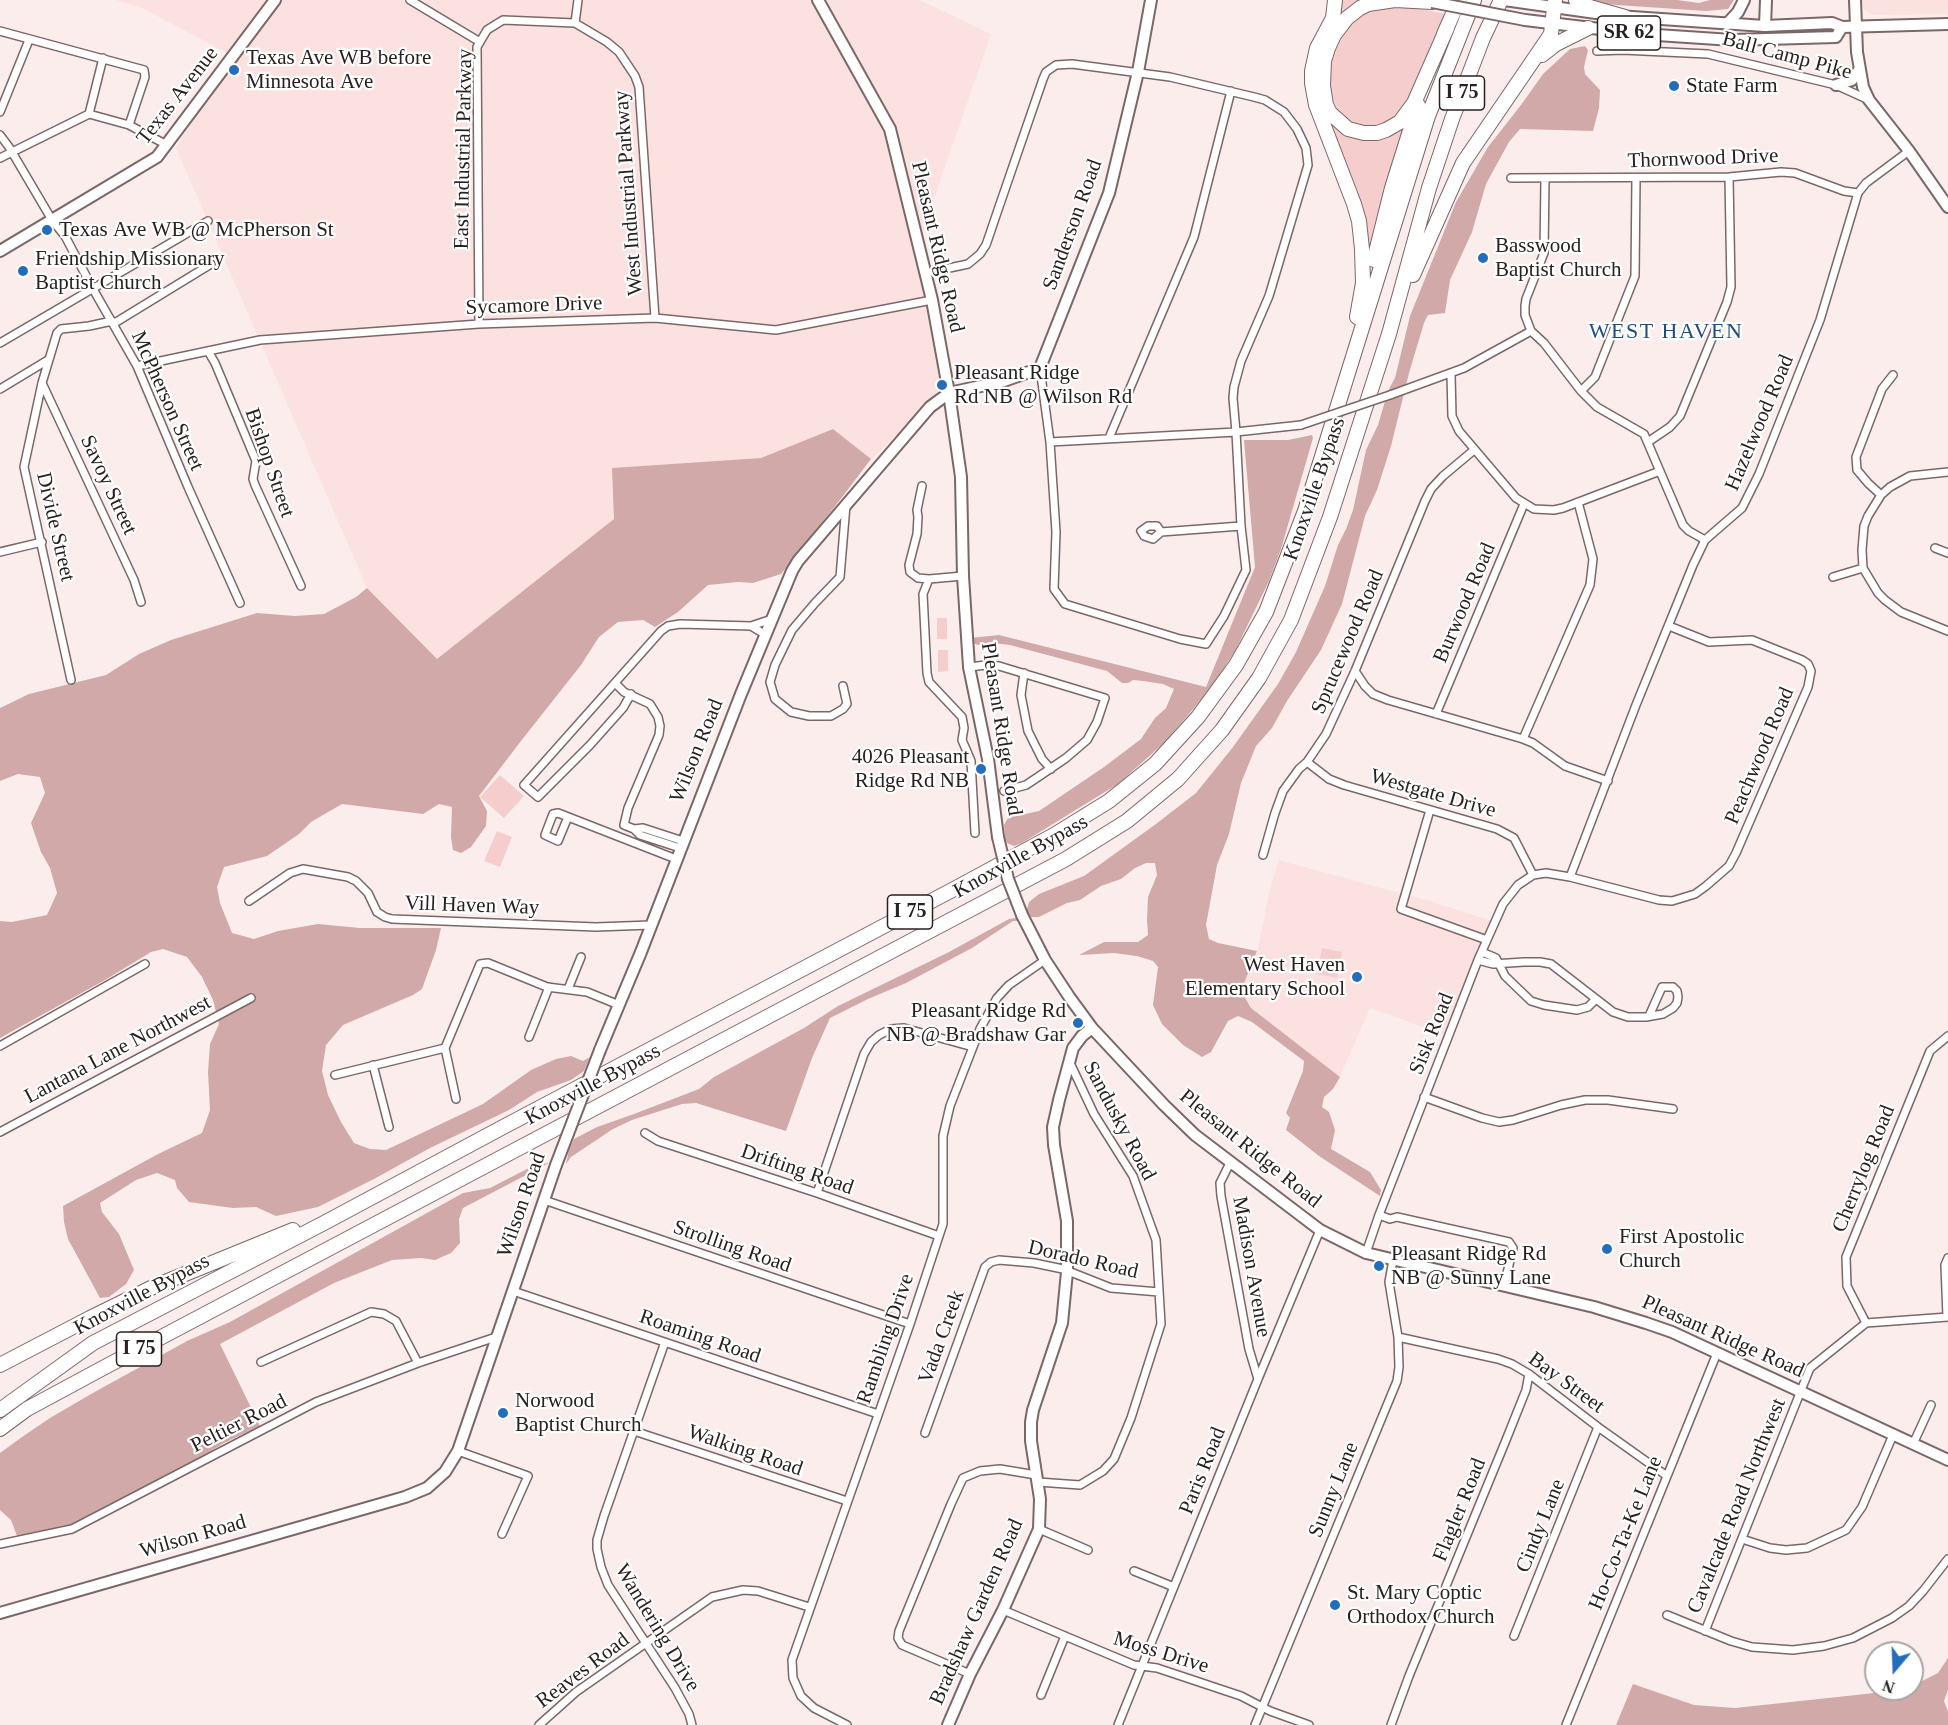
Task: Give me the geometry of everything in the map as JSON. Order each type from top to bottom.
[{"type":"highway","points":[[1335,0],[1333,18],[1320,39],[1315,55],[1312,83],[1316,105],[1359,221],[1363,283],[1346,379]]},
{"type":"highway","points":[[1428,1],[1395,0],[1368,4],[1347,18],[1334,35],[1324,61],[1323,86],[1326,105],[1330,113],[1343,126],[1355,132],[1377,133],[1400,122],[1414,103],[1459,0]]},
{"type":"highway","name":"Knoxville Bypass","points":[[0,1410],[93,1343],[1035,846],[1109,801],[1155,764],[1198,717],[1236,665],[1266,612],[1305,511],[1425,127],[1474,0]]},
{"type":"highway","name":"Knoxville Bypass","points":[[0,1429],[27,1409],[75,1383],[1056,865],[1127,821],[1178,779],[1222,730],[1259,678],[1291,620],[1330,517],[1389,334],[1452,119],[1483,38],[1503,0]]},
{"type":"highway","points":[[1576,0],[1583,5],[1625,17]]},
{"type":"highway","points":[[1389,334],[1417,264],[1463,163],[1551,34],[1554,4]]},
{"type":"highway","points":[[1359,313],[1392,188],[1446,28]]},
{"type":"highway","points":[[1526,71],[1556,44],[1588,28]]},
{"type":"highway","points":[[0,1365],[153,1287],[298,1228],[324,1223]]},
{"type":"street","name":"Texas Avenue","points":[[0,251],[157,157],[275,0]]},
{"type":"street","points":[[410,0],[480,42]]},
{"type":"street","points":[[575,22],[578,0]]},
{"type":"street","name":"Pleasant Ridge Road","points":[[818,0],[890,129],[932,300],[961,477],[963,576],[969,667],[988,759],[998,837],[1008,879],[1022,915],[1046,960],[1092,1028],[1164,1106],[1196,1135],[1320,1230],[1366,1253],[1594,1307],[1672,1332],[1948,1460]]},
{"type":"street","name":"Sanderson Road","points":[[1040,369],[1109,193],[1138,72],[1151,0]]},
{"type":"street","name":"SR 62","points":[[1503,0],[1531,5],[1554,4],[1625,17],[1727,24],[1765,26],[1832,23],[1842,27],[1948,24]]},
{"type":"street","points":[[1727,24],[1738,12],[1744,0]]},
{"type":"street","points":[[1732,40],[1762,31],[1765,26],[1766,0]]},
{"type":"street","points":[[1855,0],[1859,69],[1869,100]]},
{"type":"street","name":"SR 62","points":[[1428,1],[1552,24],[1642,34],[1732,40]]},
{"type":"street","name":"East Industrial Parkway","points":[[479,324],[477,47],[487,30],[503,20],[575,22]]},
{"type":"street","name":"West Industrial Parkway","points":[[575,22],[619,52],[635,76],[639,87],[655,318]]},
{"type":"street","points":[[1732,40],[1836,37],[1842,27]]},
{"type":"street","points":[[0,31],[144,70],[129,125]]},
{"type":"street","points":[[0,112],[29,40]]},
{"type":"street","name":"Ball Camp Pike","points":[[1597,51],[1697,53],[1836,85],[1869,100],[1909,151],[1948,207]]},
{"type":"street","points":[[89,114],[103,58]]},
{"type":"street","points":[[926,273],[968,264],[980,254],[986,245],[1046,72],[1056,65],[1138,72],[1265,100],[1284,112],[1297,129],[1306,148],[1308,165],[1269,296],[1236,375],[1233,398],[1246,570],[1224,616],[1206,644],[1180,639],[1065,604],[1054,589],[1056,532],[1050,442],[1040,369],[1004,381],[949,393]]},
{"type":"street","points":[[1836,85],[1852,80],[1859,69]]},
{"type":"street","points":[[1109,438],[1194,237],[1231,91]]},
{"type":"street","points":[[0,158],[89,114],[129,125],[167,146]]},
{"type":"street","name":"McPherson Street","points":[[0,135],[64,236],[137,366],[240,603]]},
{"type":"street","points":[[1858,193],[1866,183],[1909,151]]},
{"type":"street","name":"Thornwood Drive","points":[[1511,178],[1729,177],[1795,172],[1844,191],[1858,193]]},
{"type":"street","points":[[1648,442],[1670,427],[1680,416],[1727,302],[1731,287],[1729,177]]},
{"type":"street","points":[[1581,391],[1595,377],[1635,276],[1636,178]]},
{"type":"street","points":[[1545,179],[1544,253],[1525,306],[1531,332],[1544,343],[1581,391],[1597,407],[1644,434],[1683,525],[1705,540]]},
{"type":"street","name":"Hazelwood Road","points":[[1570,877],[1705,540],[1742,508],[1759,474],[1820,320],[1858,193]]},
{"type":"street","points":[[0,343],[208,221]]},
{"type":"street","points":[[113,323],[210,264]]},
{"type":"street","name":"Sycamore Drive","points":[[137,366],[260,340],[479,324],[655,318],[776,330],[932,300]]},
{"type":"street","name":"Divide Street","points":[[71,680],[24,466],[42,383],[57,333],[61,328],[113,323]]},
{"type":"street","points":[[1050,442],[1236,432],[1301,425],[1450,374],[1531,332]]},
{"type":"street","name":"Bishop Street","points":[[208,351],[256,461],[253,478],[255,485],[301,586]]},
{"type":"street","points":[[0,389],[48,360]]},
{"type":"street","points":[[1450,374],[1451,408],[1454,422],[1474,450],[1516,498],[1534,509],[1554,510],[1660,471]]},
{"type":"street","points":[[1881,495],[1857,470],[1856,457],[1882,389],[1893,375]]},
{"type":"street","name":"Savoy Street","points":[[42,383],[134,580],[141,602]]},
{"type":"street","name":"Wilson Road","points":[[0,1614],[405,1497],[427,1488],[445,1472],[458,1451],[556,1165],[600,1050],[772,619],[798,561],[930,407],[949,393]]},
{"type":"street","name":"Sprucewood Road","points":[[1263,855],[1283,791],[1326,734],[1355,671],[1431,489],[1474,450]]},
{"type":"street","points":[[1948,472],[1910,476],[1881,495],[1864,526],[1862,550],[1863,568],[1878,593],[1901,612],[1948,631]]},
{"type":"street","points":[[922,486],[917,510],[917,534],[909,565],[910,572],[918,578],[928,579],[963,576]]},
{"type":"street","points":[[1523,739],[1590,585],[1593,559],[1578,502]]},
{"type":"street","points":[[843,686],[847,704],[837,714],[803,716],[791,712],[775,699],[770,682],[775,665],[792,630],[840,577],[846,503]]},
{"type":"street","name":"Burwood Road","points":[[1436,714],[1524,504]]},
{"type":"street","points":[[1161,532],[1241,526]]},
{"type":"street","points":[[0,552],[42,542]]},
{"type":"street","points":[[1935,548],[1948,553]]},
{"type":"street","points":[[1833,578],[1863,568]]},
{"type":"street","points":[[928,579],[923,594],[927,673],[929,682],[962,717],[964,728],[962,740],[971,761],[975,833]]},
{"type":"street","points":[[631,694],[623,708],[590,745],[538,797],[524,785],[661,631],[668,626],[680,624],[751,626],[772,619]]},
{"type":"street","points":[[751,626],[766,635]]},
{"type":"street","name":"Peachwood Road","points":[[1570,877],[1646,898],[1672,901],[1695,894],[1718,877],[1729,866],[1736,853],[1808,687],[1811,671],[1808,664],[1802,660],[1752,640],[1709,642],[1669,626]]},
{"type":"street","points":[[969,667],[999,666],[1106,698],[1087,741],[1051,769],[1026,784],[1004,791]]},
{"type":"street","points":[[1355,671],[1373,694],[1523,739],[1533,743],[1565,766],[1608,781]]},
{"type":"street","points":[[1024,674],[1022,695],[1028,731],[1042,759],[1051,769]]},
{"type":"street","points":[[615,683],[624,692],[654,708],[660,726],[659,735],[628,808],[624,825],[634,829],[643,828],[681,844]]},
{"type":"street","points":[[971,761],[988,759]]},
{"type":"street","name":"Westgate Drive","points":[[1307,762],[1329,779],[1344,785],[1497,829],[1514,838],[1533,874]]},
{"type":"street","points":[[1430,810],[1401,909],[1487,940]]},
{"type":"street","points":[[568,817],[675,859]]},
{"type":"street","name":"Vill Haven Way","points":[[249,901],[290,873],[303,869],[356,881],[368,893],[377,912],[392,919],[597,927],[651,926]]},
{"type":"street","points":[[1533,874],[1546,873],[1570,877]]},
{"type":"street","name":"Sisk Road","points":[[1366,1253],[1378,1215],[1478,960],[1503,904],[1518,885],[1533,874]]},
{"type":"street","points":[[1482,952],[1496,958],[1504,976],[1531,1000],[1544,1005],[1577,1010],[1588,1007],[1596,999]]},
{"type":"street","points":[[568,988],[581,957]]},
{"type":"street","name":"Rambling Drive","points":[[847,1725],[833,1722],[801,1696],[793,1678],[792,1660],[943,1224],[943,1136],[950,1106],[989,1010],[1009,985],[1046,960]]},
{"type":"street","points":[[1478,960],[1493,964],[1498,962],[1551,964],[1614,1012],[1628,1017],[1649,1016],[1663,1014],[1673,1008],[1678,997],[1673,987],[1662,987],[1649,1016]]},
{"type":"street","points":[[456,1099],[445,1048],[480,964],[488,963],[549,987],[587,992],[619,1005]]},
{"type":"street","points":[[0,1046],[145,964]]},
{"type":"street","points":[[529,1037],[549,987]]},
{"type":"street","name":"Lantana Lane Northwest","points":[[0,1132],[251,998]]},
{"type":"street","name":"Bradshaw Garden Road","points":[[948,1725],[1039,1529],[1040,1499],[1031,1441],[1031,1422],[1062,1323],[1067,1272],[1067,1221],[1053,1127],[1073,1048],[1092,1028]]},
{"type":"street","points":[[817,1193],[864,1054],[871,1042],[891,1029],[904,1029],[973,1047]]},
{"type":"street","name":"Cherrylog Road","points":[[1866,1323],[1847,1286],[1846,1257],[1930,1051],[1948,1036]]},
{"type":"street","points":[[335,1075],[445,1048]]},
{"type":"street","name":"Sandusky Road","points":[[970,1674],[908,1648],[899,1642],[898,1638],[963,1478],[980,1471],[1000,1469],[1037,1479],[1080,1485],[1103,1471],[1114,1459],[1131,1418],[1161,1324],[1156,1240],[1133,1176],[1094,1114],[1069,1061]]},
{"type":"street","points":[[373,1065],[389,1127]]},
{"type":"street","points":[[1425,1097],[1482,1119],[1499,1122],[1585,1100],[1608,1100],[1673,1109]]},
{"type":"street","name":"Drifting Road","points":[[645,1133],[658,1141],[939,1236]]},
{"type":"street","name":"Madison Avenue","points":[[1230,1163],[1220,1183],[1221,1196],[1249,1349],[1258,1379]]},
{"type":"street","name":"Strolling Road","points":[[544,1200],[910,1324]]},
{"type":"street","points":[[1378,1215],[1397,1217],[1509,1242],[1513,1248],[1504,1286]]},
{"type":"street","name":"Paris Road","points":[[1118,1725],[1320,1230]]},
{"type":"street","points":[[1866,1323],[1947,1317],[1945,1265],[1948,1258]]},
{"type":"street","name":"Dorado Road","points":[[999,1260],[1034,1263],[1063,1269],[1111,1288],[1159,1292]]},
{"type":"street","name":"Vada Creek","points":[[925,1433],[985,1268],[991,1262],[999,1260]]},
{"type":"street","name":"Sunny Lane","points":[[1255,1725],[1396,1381],[1399,1367],[1398,1337],[1389,1282],[1393,1260]]},
{"type":"street","name":"Roaming Road","points":[[513,1291],[878,1414]]},
{"type":"street","points":[[261,1362],[371,1312],[384,1314],[396,1321],[418,1363]]},
{"type":"street","name":"Cavalcade Road Northwest","points":[[1705,1631],[1810,1368],[1866,1323]]},
{"type":"street","name":"Peltier Road","points":[[0,1544],[72,1529],[316,1402],[418,1363],[496,1337]]},
{"type":"street","name":"Bay Street","points":[[1398,1337],[1512,1364],[1529,1374],[1667,1476]]},
{"type":"street","name":"Wandering Drive","points":[[665,1342],[602,1522],[597,1549],[598,1559],[608,1585],[683,1701],[692,1725]]},
{"type":"street","name":"Ho-Co-Ta-Ke Lane","points":[[1566,1725],[1717,1353]]},
{"type":"street","name":"Flagler Road","points":[[1391,1725],[1408,1676],[1526,1390],[1529,1374]]},
{"type":"street","points":[[1913,1444],[1931,1405]]},
{"type":"street","name":"Cindy Lane","points":[[1514,1636],[1598,1427]]},
{"type":"street","name":"Walking Road","points":[[634,1431],[847,1501]]},
{"type":"street","points":[[1742,1539],[1770,1548],[1786,1550],[1807,1548],[1846,1530],[1862,1507],[1893,1435]]},
{"type":"street","points":[[458,1451],[528,1476],[502,1534]]},
{"type":"street","points":[[1039,1529],[1088,1550]]},
{"type":"street","points":[[1667,1615],[1741,1644],[1774,1650],[1808,1649],[1840,1643],[1879,1626],[1909,1606],[1936,1577],[1948,1559]]},
{"type":"street","points":[[1134,1571],[1174,1587]]},
{"type":"street","name":"Reaves Road","points":[[539,1725],[576,1692],[712,1597],[743,1590],[758,1591],[809,1607]]},
{"type":"street","name":"Moss Drive","points":[[1003,1610],[1134,1665],[1142,1665],[1189,1678],[1241,1696],[1309,1725]]},
{"type":"street","points":[[1041,1695],[1065,1636]]},
{"type":"shaded area","points":[[116,0],[920,0],[991,34],[923,231],[942,393],[871,459],[833,429],[761,458],[613,468],[615,519],[437,660],[367,588],[176,148],[231,55],[144,9]]},
{"type":"shaded area","points":[[1338,0],[1368,0],[1343,17],[1331,32],[1326,43],[1318,79],[1325,110],[1340,129],[1351,135],[1362,137],[1383,135],[1405,122],[1367,269],[1364,233],[1357,203],[1317,91],[1318,62],[1323,43],[1336,20]]},
{"type":"shaded area","points":[[1588,0],[1677,0],[1699,3],[1710,0],[1734,0],[1728,9],[1706,11],[1602,4]]},
{"type":"shaded area","points":[[1861,0],[1948,0],[1948,14],[1873,15],[1864,10]]},
{"type":"shaded area","points":[[1402,5],[1446,14],[1415,94],[1400,115],[1379,127],[1353,126],[1333,107],[1327,70],[1338,37],[1362,12]]},
{"type":"shaded area","points":[[1585,46],[1588,50],[1584,67],[1585,74],[1600,90],[1599,108],[1593,131],[1520,129],[1509,142],[1486,184],[1472,232],[1450,280],[1445,313],[1428,315],[1424,323],[1391,446],[1377,490],[1365,516],[1342,604],[1321,650],[1272,728],[1256,746],[1241,783],[1229,834],[1217,865],[1206,925],[1209,939],[1257,951],[1241,991],[1251,1008],[1340,1077],[1333,1089],[1324,1097],[1322,1107],[1329,1112],[1335,1130],[1331,1149],[1370,1172],[1381,1190],[1380,1196],[1319,1156],[1286,1130],[1290,1118],[1286,1113],[1303,1071],[1304,1061],[1252,1022],[1238,1016],[1228,1021],[1211,1052],[1202,1057],[1183,1045],[1162,1024],[1153,1005],[1158,967],[1153,961],[1114,953],[1079,955],[1104,942],[1138,942],[1148,935],[1148,897],[1157,875],[1155,863],[1146,863],[1135,868],[1121,879],[1101,886],[1080,900],[1067,903],[1039,917],[1029,917],[1026,912],[1029,902],[1039,894],[1084,876],[1196,793],[1233,747],[1278,684],[1296,652],[1325,586],[1338,545],[1353,510],[1366,450],[1395,378],[1410,316],[1456,202],[1488,147],[1543,74],[1570,49]]},
{"type":"shaded area","points":[[833,429],[871,459],[781,574],[753,583],[708,585],[678,612],[655,627],[643,620],[618,622],[599,637],[581,665],[479,796],[487,811],[486,826],[471,847],[461,853],[453,850],[452,807],[439,804],[423,814],[342,804],[311,822],[299,834],[267,856],[224,867],[217,887],[220,903],[232,933],[254,939],[278,931],[318,924],[360,928],[441,928],[422,989],[343,1025],[326,1045],[322,1071],[328,1095],[354,1143],[370,1149],[386,1150],[483,1104],[531,1070],[556,1059],[571,1056],[583,1061],[590,1057],[584,1071],[571,1080],[537,1092],[509,1110],[430,1148],[318,1207],[276,1216],[256,1207],[233,1208],[189,1202],[177,1188],[175,1180],[157,1173],[136,1180],[100,1203],[102,1212],[119,1234],[134,1270],[126,1284],[109,1297],[100,1298],[68,1239],[63,1206],[158,1154],[202,1133],[210,1110],[208,1072],[210,1044],[219,1024],[213,1000],[202,977],[187,957],[163,949],[151,952],[0,1038],[0,921],[12,922],[47,915],[57,893],[50,868],[41,852],[31,823],[45,793],[40,777],[18,774],[0,781],[0,708],[29,694],[106,675],[139,654],[171,640],[257,613],[295,616],[324,614],[356,597],[367,588],[437,659],[614,519],[612,468],[761,458]]},
{"type":"shaded area","points":[[1312,435],[1281,549],[1269,581],[1236,649],[1212,687],[1165,742],[1118,784],[1022,843],[1014,846],[1007,843],[1004,825],[1008,818],[1018,813],[1039,811],[1141,739],[1155,718],[1166,708],[1174,689],[1163,684],[1143,681],[1133,680],[1122,683],[1107,671],[1010,645],[993,643],[978,645],[970,638],[999,635],[1206,687],[1255,567],[1244,440],[1288,440]]},
{"type":"shaded area","points":[[937,618],[947,618],[947,639],[937,639]]},
{"type":"shaded area","points":[[938,650],[948,650],[948,671],[938,672]]},
{"type":"shaded area","points":[[500,775],[524,796],[504,818],[480,797]]},
{"type":"shaded area","points":[[497,831],[512,837],[500,867],[484,861]]},
{"type":"shaded area","name":"West Haven Elementary School","points":[[1279,860],[1433,902],[1492,921],[1445,1035],[1370,1008],[1340,1077],[1251,1008],[1241,991],[1256,957],[1270,889]]},
{"type":"shaded area","points":[[1016,918],[1018,921],[1013,921],[972,948],[906,983],[830,1018],[812,1058],[786,1131],[696,1103],[682,1104],[632,1120],[613,1129],[571,1157],[566,1164],[574,1139],[597,1127],[699,1089],[714,1077],[804,1028],[838,1006],[949,952],[1009,919]]},
{"type":"shaded area","points":[[1322,948],[1342,952],[1337,978],[1317,974]]},
{"type":"shaded area","points":[[549,1163],[463,1208],[459,1219],[460,1243],[451,1253],[435,1260],[421,1258],[392,1260],[334,1283],[220,1344],[260,1426],[71,1525],[17,1536],[11,1520],[0,1510],[0,1453],[22,1437],[91,1394],[187,1341],[230,1322],[463,1193],[490,1188],[527,1169]]},
{"type":"shaded area","points":[[1948,1658],[1948,1690],[1944,1701],[1948,1712],[1948,1725],[1616,1725],[1633,1684],[1694,1705],[1735,1708],[1864,1694],[1864,1701],[1924,1701],[1924,1680],[1938,1673]]},
{"type":"place","name":"Texas Ave WB before Minnesota Ave","points":[[234,70]]},
{"type":"place","name":"State Farm","points":[[1674,86]]},
{"type":"place","name":"Texas Ave WB @ McPherson St","points":[[47,230]]},
{"type":"place","name":"Basswood Baptist Church","points":[[1483,258]]},
{"type":"place","name":"Friendship Missionary Baptist Church","points":[[23,271]]},
{"type":"place","name":"Pleasant Ridge Rd NB @ Wilson Rd","points":[[942,385]]},
{"type":"place","name":"4026 Pleasant Ridge Rd NB","points":[[981,769]]},
{"type":"place","name":"West Haven Elementary School","points":[[1357,977]]},
{"type":"place","name":"Pleasant Ridge Rd NB @ Bradshaw Gar","points":[[1078,1023]]},
{"type":"place","name":"First Apostolic Church","points":[[1607,1249]]},
{"type":"place","name":"Pleasant Ridge Rd NB @ Sunny Lane","points":[[1379,1266]]},
{"type":"place","name":"Norwood Baptist Church","points":[[503,1413]]},
{"type":"place","name":"St. Mary Coptic Orthodox Church","points":[[1335,1605]]},
{"type":"district","name":"WEST HAVEN","points":[[1666,332]]}]
